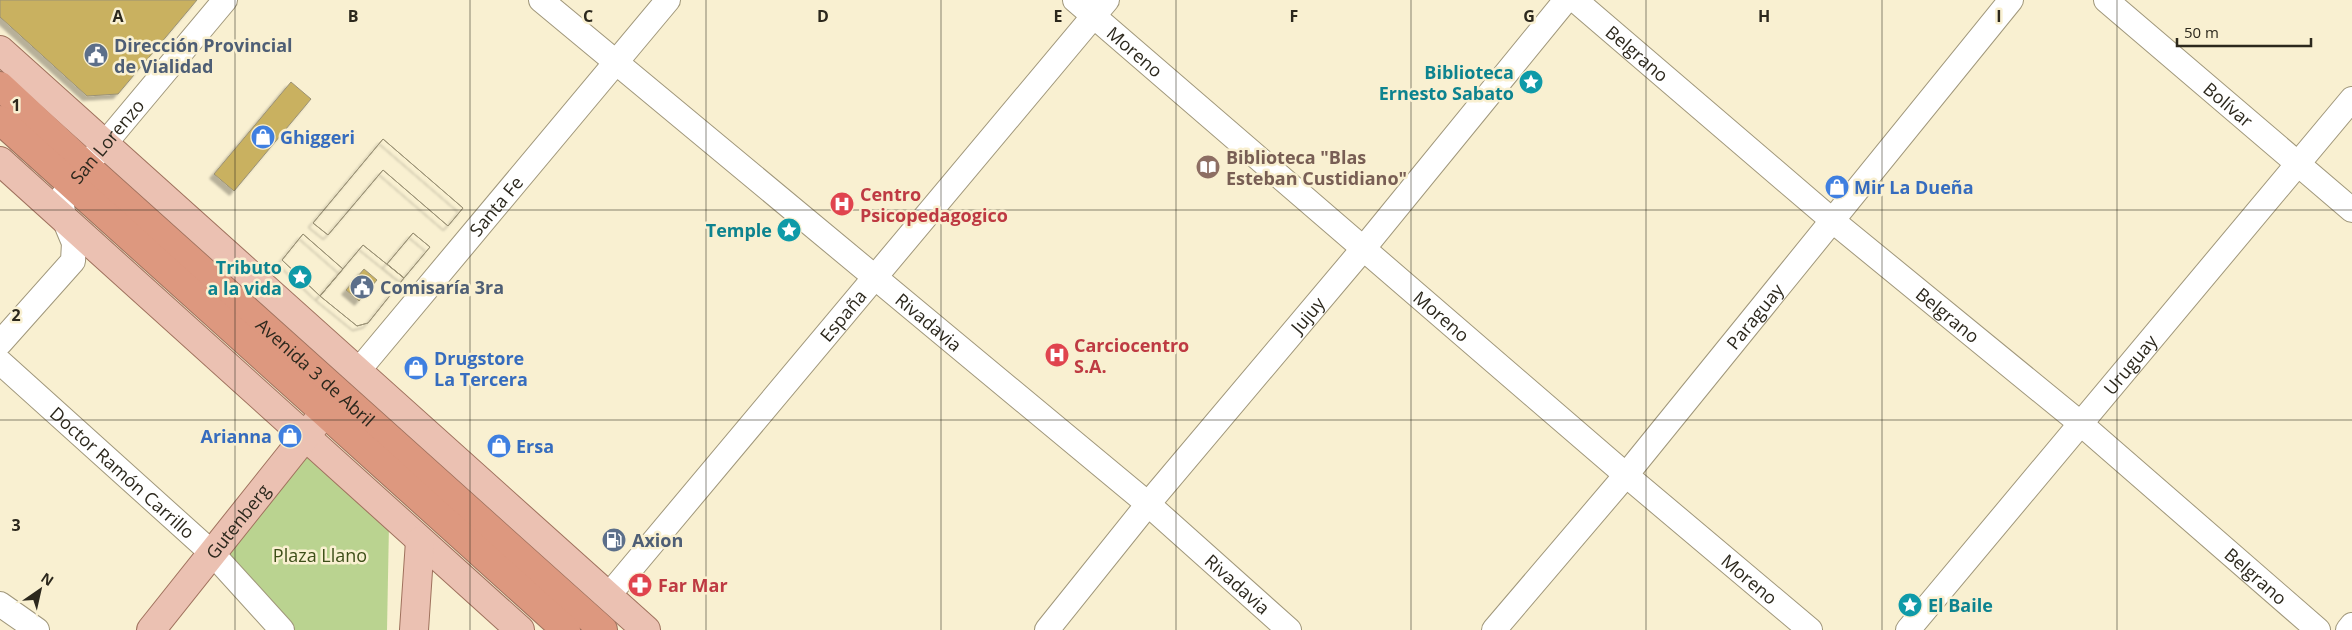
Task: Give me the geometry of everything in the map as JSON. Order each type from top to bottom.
[{"type":"highway","name":"Avenida 3 de Abril","points":[[0,86],[78,175],[332,404],[591,626]]},
{"type":"highway","name":"Avenida 3 de Abril","points":[[0,120],[78,175]]},
{"type":"highway","name":"Avenida 3 de Abril","points":[[332,404],[566,630]]},
{"type":"main road","name":"Avenida 3 de Abril","points":[[0,50],[608,596]]},
{"type":"main road","points":[[0,161],[520,630]]},
{"type":"main road","name":"Santa Fe","points":[[332,404],[358,371]]},
{"type":"main road","name":"Gutenberg","points":[[151,630],[332,404]]},
{"type":"main road","points":[[415,626],[420,541]]},
{"type":"main road","points":[[608,596],[646,630]]},
{"type":"main road","name":"España","points":[[591,626],[608,596]]},
{"type":"street","name":"San Lorenzo","points":[[64,219],[61,199],[78,175],[225,0]]},
{"type":"street","name":"Rivadavia","points":[[541,0],[1148,504],[1289,630]]},
{"type":"street","name":"Santa Fe","points":[[358,371],[668,0]]},
{"type":"street","name":"Moreno","points":[[1075,0],[1100,8],[1363,249],[1810,630]]},
{"type":"street","name":"Jujuy","points":[[1047,630],[1148,504],[1363,249],[1566,0]]},
{"type":"street","name":"Belgrano","points":[[1575,0],[1833,221],[2080,423],[2318,630]]},
{"type":"street","name":"Paraguay","points":[[1494,630],[1626,475],[2011,0]]},
{"type":"street","name":"Bolívar","points":[[2106,0],[2352,210]]},
{"type":"street","name":"España","points":[[608,596],[1100,8]]},
{"type":"street","name":"Uruguay","points":[[1908,630],[2352,99]]},
{"type":"street","points":[[0,343],[73,261],[74,243],[64,219]]},
{"type":"street","name":"Doctor Ramón Carrillo","points":[[0,362],[212,553],[282,630]]},
{"type":"street","points":[[0,604],[37,630]]},
{"type":"street","points":[[2348,630],[2352,625]]},
{"type":"green space","name":"Plaza Llano","points":[[304,452],[389,524],[387,630],[295,630],[224,552]]},
{"type":"building","name":"Dirección Provincial de Vialidad","points":[[0,0],[197,0],[118,94],[87,96],[0,17]]},
{"type":"building","name":"Ghiggeri","points":[[291,82],[311,99],[234,191],[214,174]]},
{"type":"building","points":[[383,139],[463,208],[448,226],[383,170],[328,235],[313,223]]},
{"type":"building","points":[[383,139],[463,208],[448,226],[383,170],[328,235],[313,223]]},
{"type":"building","points":[[413,233],[430,247],[404,278],[387,264]]},
{"type":"building","points":[[413,233],[430,247],[404,278],[387,264]]},
{"type":"building","points":[[303,234],[343,269],[320,296],[282,260]]},
{"type":"building","points":[[303,234],[343,269],[320,296],[282,260]]},
{"type":"building","name":"Comisaría 3ra","points":[[363,245],[404,278],[368,323],[357,326],[320,296]],"holes":[[[364,269],[377,280],[359,301],[346,290]]]},
{"type":"building","name":"Comisaría 3ra","points":[[363,245],[404,278],[368,323],[357,326],[320,296]]},
{"type":"place","name":"Dirección Provincial de Vialidad","points":[[96,55]]},
{"type":"place","name":"Biblioteca Ernesto Sabato","points":[[1531,82]]},
{"type":"place","name":"Ghiggeri","points":[[263,137]]},
{"type":"place","name":"Biblioteca \"Blas Esteban Custidiano\"","points":[[1208,167]]},
{"type":"place","name":"Mir La Dueña","points":[[1837,187]]},
{"type":"place","name":"Centro Psicopedagogico","points":[[842,204]]},
{"type":"place","name":"Temple","points":[[789,230]]},
{"type":"place","name":"Tributo a la vida","points":[[300,277]]},
{"type":"place","name":"Comisaría 3ra","points":[[362,287]]},
{"type":"place","name":"Carciocentro S.A.","points":[[1057,355]]},
{"type":"place","name":"Drugstore La Tercera","points":[[416,368]]},
{"type":"place","name":"Arianna","points":[[290,436]]},
{"type":"place","name":"Ersa","points":[[499,446]]},
{"type":"place","name":"Axion","points":[[614,540]]},
{"type":"place","name":"Far Mar","points":[[640,585]]},
{"type":"place","name":"El Baile","points":[[1910,605]]}]
